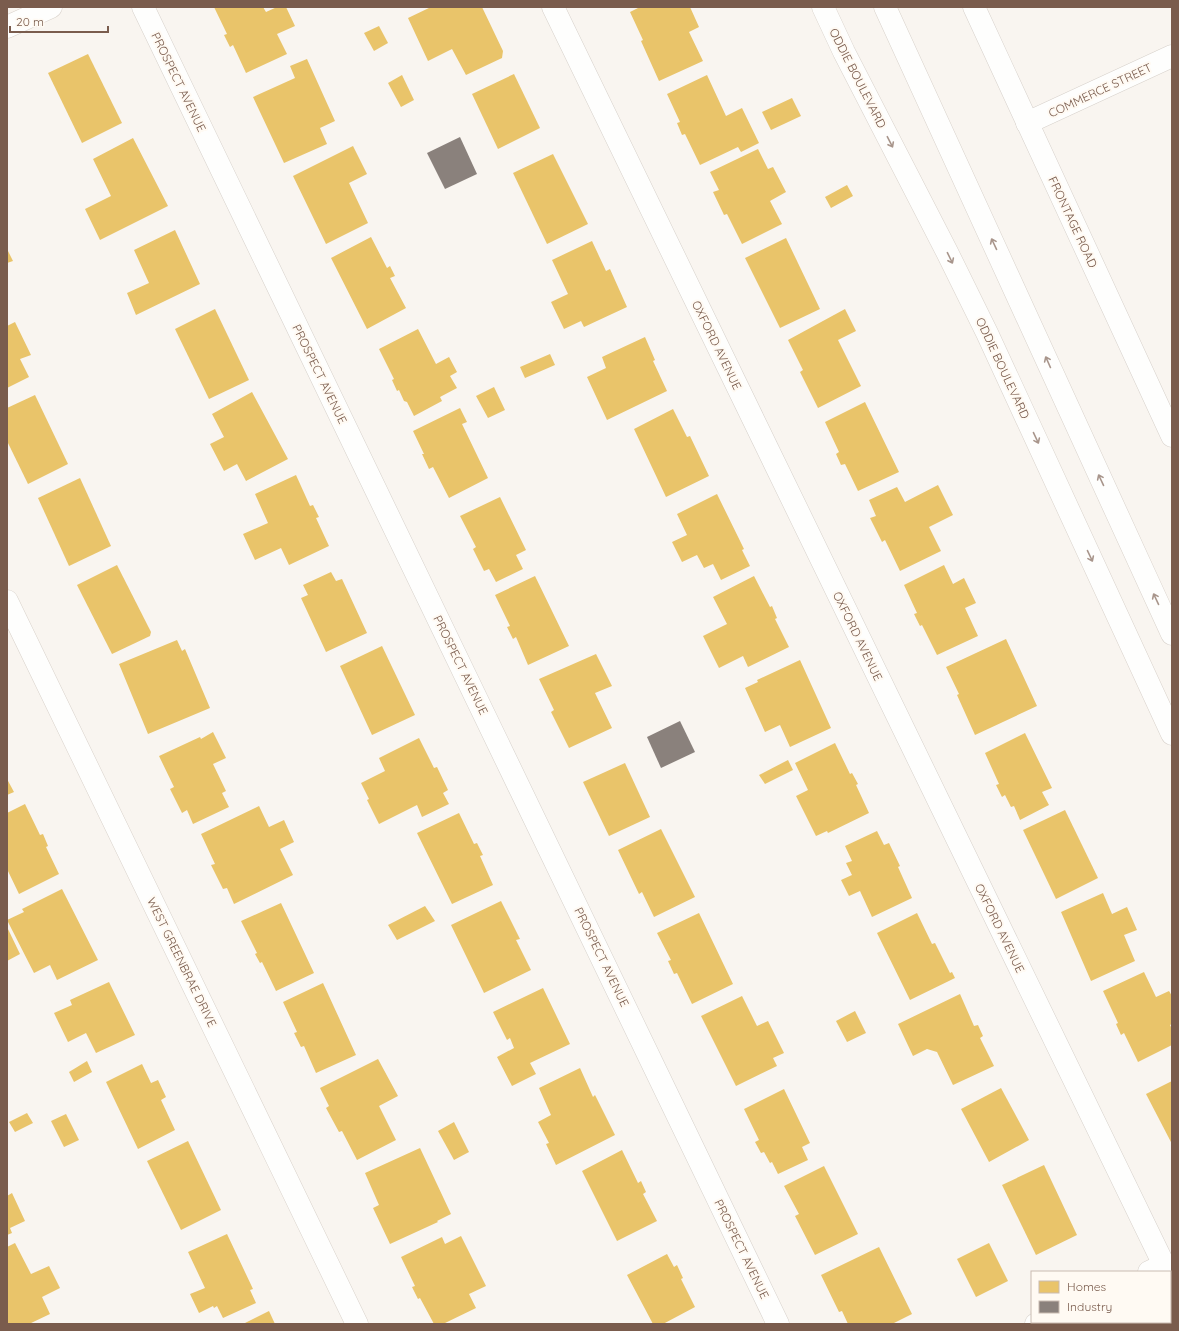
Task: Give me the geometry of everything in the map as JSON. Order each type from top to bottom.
[{"type":"street","points":[[7,27],[50,7]]},
{"type":"street","name":"PROSPECT AVENUE","points":[[143,7],[778,1324]]},
{"type":"street","name":"OXFORD AVENUE","points":[[553,7],[1156,1269]]},
{"type":"street","name":"ODDIE BOULEVARD","points":[[823,7],[844,52],[947,252],[986,333],[1172,734]]},
{"type":"street","points":[[885,7],[1172,634]]},
{"type":"street","name":"FRONTAGE ROAD","points":[[974,7],[1172,436]]},
{"type":"street","name":"COMMERCE STREET","points":[[1027,123],[1172,56]]},
{"type":"street","name":"WEST GREENBRAE DRIVE","points":[[7,601],[357,1324]]},
{"type":"building: Homes","points":[[214,7],[263,7],[266,12],[277,7],[286,7],[295,26],[277,34],[287,54],[246,73],[233,45],[230,47],[224,35],[227,34]]},
{"type":"building: Homes","points":[[431,7],[482,7],[503,51],[502,58],[466,75],[452,49],[428,61],[408,18]]},
{"type":"building: Homes","points":[[640,7],[690,7],[699,27],[689,32],[703,61],[659,81],[630,12]]},
{"type":"building: Homes","points":[[379,26],[388,43],[374,51],[364,33]]},
{"type":"building: Homes","points":[[88,54],[122,123],[82,143],[48,73]]},
{"type":"building: Homes","points":[[307,59],[335,121],[320,128],[327,144],[284,163],[253,97],[295,78],[290,66]]},
{"type":"building: Homes","points":[[514,74],[540,128],[498,149],[472,94]]},
{"type":"building: Homes","points":[[402,75],[414,100],[401,107],[388,83]]},
{"type":"building: Homes","points":[[707,75],[726,116],[742,108],[759,143],[741,152],[738,147],[700,165],[685,134],[682,135],[677,123],[680,122],[667,94]]},
{"type":"building: Homes","points":[[792,98],[801,116],[771,130],[762,112]]},
{"type":"building: Homes","points":[[133,138],[168,206],[100,240],[85,209],[111,196],[93,159]]},
{"type":"building: Homes","points":[[353,146],[367,174],[349,183],[368,223],[326,244],[293,176]]},
{"type":"building: Homes","points":[[758,149],[768,169],[773,167],[786,192],[770,201],[782,224],[742,244],[727,214],[724,215],[713,192],[719,190],[710,172]]},
{"type":"building: Homes","points":[[553,154],[588,224],[547,244],[513,173]]},
{"type":"building: Homes","points":[[847,185],[853,196],[831,208],[825,197]]},
{"type":"building: Homes","points":[[175,230],[200,284],[136,315],[127,293],[149,283],[134,250]]},
{"type":"building: Homes","points":[[371,237],[387,268],[390,266],[395,276],[390,278],[406,308],[367,329],[331,258]]},
{"type":"building: Homes","points":[[786,238],[820,309],[780,328],[745,258]]},
{"type":"building: Homes","points":[[592,241],[606,271],[610,269],[627,307],[584,327],[581,321],[564,329],[551,302],[568,294],[552,260]]},
{"type":"building: Homes","points":[[7,249],[13,261],[7,263]]},
{"type":"building: Homes","points":[[215,309],[249,380],[209,399],[175,329]]},
{"type":"building: Homes","points":[[845,309],[856,331],[838,340],[861,386],[818,408],[800,372],[803,370],[788,340]]},
{"type":"building: Homes","points":[[15,322],[31,355],[20,359],[29,377],[7,388],[7,326]]},
{"type":"building: Homes","points":[[418,329],[436,364],[449,357],[457,372],[450,376],[457,388],[440,397],[442,401],[414,416],[399,390],[397,391],[392,380],[394,379],[379,349]]},
{"type":"building: Homes","points":[[645,337],[655,360],[653,361],[667,391],[607,420],[587,377],[606,368],[602,357]]},
{"type":"building: Homes","points":[[550,354],[555,365],[525,378],[520,367]]},
{"type":"building: Homes","points":[[494,387],[505,410],[488,418],[476,396]]},
{"type":"building: Homes","points":[[252,392],[288,459],[246,481],[237,464],[224,471],[210,444],[224,437],[212,414]]},
{"type":"building: Homes","points":[[35,395],[68,464],[28,484],[7,441],[7,408]]},
{"type":"building: Homes","points":[[865,402],[899,472],[858,491],[845,464],[841,465],[836,454],[839,452],[825,422]]},
{"type":"building: Homes","points":[[460,408],[467,422],[462,424],[488,478],[449,498],[433,467],[429,469],[422,454],[424,454],[413,431]]},
{"type":"building: Homes","points":[[673,409],[687,437],[690,436],[709,476],[666,497],[634,429]]},
{"type":"building: Homes","points":[[296,475],[310,506],[313,505],[319,517],[316,518],[329,546],[289,565],[281,548],[255,560],[243,534],[268,523],[255,494]]},
{"type":"building: Homes","points":[[80,478],[111,546],[69,566],[38,498]]},
{"type":"building: Homes","points":[[938,485],[953,515],[929,527],[941,551],[900,571],[885,540],[882,542],[870,518],[876,516],[869,500],[897,487],[905,502]]},
{"type":"building: Homes","points":[[717,494],[744,549],[742,550],[750,566],[721,580],[713,564],[704,568],[697,555],[682,562],[672,542],[687,535],[677,514]]},
{"type":"building: Homes","points":[[500,497],[526,550],[516,555],[523,569],[496,582],[489,569],[484,571],[473,549],[476,547],[460,516]]},
{"type":"building: Homes","points":[[117,565],[151,632],[150,636],[112,654],[77,585]]},
{"type":"building: Homes","points":[[944,565],[953,584],[964,578],[976,603],[965,608],[978,636],[937,655],[922,625],[920,626],[914,614],[917,613],[904,585]]},
{"type":"building: Homes","points":[[331,572],[336,581],[342,579],[367,633],[326,652],[301,598],[308,595],[303,585]]},
{"type":"building: Homes","points":[[535,576],[569,646],[528,665],[516,637],[513,639],[507,627],[510,626],[495,595]]},
{"type":"building: Homes","points":[[754,576],[770,607],[772,606],[777,618],[775,619],[789,647],[748,667],[743,656],[719,668],[703,636],[727,624],[713,597]]},
{"type":"building: Homes","points":[[1006,639],[1037,706],[975,735],[957,695],[959,694],[946,667]]},
{"type":"building: Homes","points":[[177,640],[182,651],[185,649],[210,708],[148,734],[119,664]]},
{"type":"building: Homes","points":[[382,646],[415,715],[372,735],[340,666]]},
{"type":"building: Homes","points":[[596,654],[612,686],[595,693],[612,728],[569,748],[551,712],[554,710],[539,679]]},
{"type":"building: Homes","points":[[800,660],[831,728],[790,747],[780,725],[765,732],[745,688],[758,682],[757,680]]},
{"type":"building: Homes","points":[[213,732],[226,758],[213,764],[226,791],[222,793],[229,807],[193,824],[187,810],[182,813],[170,789],[174,787],[159,756],[200,737],[201,739]]},
{"type":"building: Homes","points":[[1025,733],[1052,788],[1042,792],[1049,805],[1020,820],[1014,806],[1011,807],[1005,795],[1002,797],[996,785],[999,784],[985,753]]},
{"type":"building: Homes","points":[[419,738],[434,768],[437,767],[448,790],[443,793],[449,804],[422,817],[417,805],[379,824],[367,800],[369,799],[361,783],[385,771],[379,758]]},
{"type":"building: Homes","points":[[835,743],[850,774],[852,773],[858,784],[856,785],[869,813],[828,833],[827,831],[816,836],[796,796],[808,790],[795,763]]},
{"type":"building: Homes","points":[[788,760],[793,770],[765,784],[759,775]]},
{"type":"building: Homes","points":[[625,763],[650,817],[609,836],[583,782]]},
{"type":"building: Homes","points":[[7,779],[14,792],[7,795]]},
{"type":"building: Homes","points":[[25,804],[40,835],[43,834],[48,846],[46,847],[59,874],[19,894],[7,869],[7,813]]},
{"type":"building: Homes","points":[[259,806],[269,827],[284,820],[294,842],[280,849],[293,875],[234,904],[227,888],[223,889],[211,865],[215,864],[201,834]]},
{"type":"building: Homes","points":[[1065,810],[1098,878],[1056,899],[1023,830]]},
{"type":"building: Homes","points":[[459,813],[474,844],[477,843],[483,855],[480,856],[493,885],[452,904],[417,833]]},
{"type":"building: Homes","points":[[661,829],[695,897],[654,917],[642,892],[639,894],[618,850]]},
{"type":"building: Homes","points":[[877,831],[884,845],[889,843],[900,866],[898,867],[912,898],[872,917],[860,891],[849,896],[841,880],[852,875],[846,863],[852,861],[845,846]]},
{"type":"building: Homes","points":[[62,889],[98,960],[57,980],[50,965],[34,973],[7,920],[24,912],[22,909]]},
{"type":"building: Homes","points":[[1103,893],[1112,914],[1127,907],[1137,930],[1124,935],[1135,961],[1091,981],[1061,912]]},
{"type":"building: Homes","points":[[501,901],[520,939],[516,940],[531,970],[484,993],[451,925]]},
{"type":"building: Homes","points":[[281,903],[314,973],[276,991],[262,962],[260,963],[255,954],[257,953],[241,921]]},
{"type":"building: Homes","points":[[425,906],[435,921],[397,940],[388,925]]},
{"type":"building: Homes","points":[[699,913],[733,984],[692,1004],[677,973],[674,974],[668,961],[671,960],[657,933]]},
{"type":"building: Homes","points":[[917,913],[932,944],[935,943],[950,973],[952,972],[955,978],[910,1000],[877,933]]},
{"type":"building: Homes","points":[[7,927],[20,954],[7,961]]},
{"type":"building: Homes","points":[[1144,972],[1156,997],[1169,991],[1172,996],[1172,1024],[1170,1025],[1172,1029],[1172,1045],[1138,1062],[1124,1033],[1121,1035],[1116,1024],[1118,1023],[1103,991]]},
{"type":"building: Homes","points":[[109,982],[135,1035],[96,1053],[86,1033],[68,1042],[54,1013],[72,1005],[70,1000]]},
{"type":"building: Homes","points":[[323,983],[356,1055],[316,1073],[304,1046],[301,1047],[294,1033],[297,1032],[283,1002]]},
{"type":"building: Homes","points":[[543,988],[570,1044],[530,1063],[536,1074],[512,1086],[497,1057],[514,1048],[510,1038],[507,1040],[493,1012]]},
{"type":"building: Homes","points":[[960,994],[974,1026],[978,1025],[983,1036],[980,1038],[994,1066],[953,1085],[937,1052],[927,1049],[913,1056],[898,1024]]},
{"type":"building: Homes","points":[[742,996],[757,1026],[768,1021],[784,1053],[773,1058],[777,1066],[736,1086],[701,1016]]},
{"type":"building: Homes","points":[[855,1011],[866,1033],[847,1042],[836,1021]]},
{"type":"building: Homes","points":[[378,1059],[398,1096],[379,1106],[396,1140],[357,1160],[342,1131],[339,1132],[326,1108],[329,1106],[320,1088]]},
{"type":"building: Homes","points":[[87,1061],[92,1072],[74,1082],[69,1072]]},
{"type":"building: Homes","points":[[142,1064],[151,1083],[158,1080],[166,1097],[161,1100],[175,1130],[138,1149],[106,1082]]},
{"type":"building: Homes","points":[[580,1068],[593,1097],[595,1095],[615,1135],[556,1165],[546,1144],[549,1143],[538,1122],[551,1115],[539,1088]]},
{"type":"building: Homes","points":[[1172,1081],[1172,1144],[1146,1094]]},
{"type":"building: Homes","points":[[1001,1088],[1029,1140],[989,1162],[961,1109]]},
{"type":"building: Homes","points":[[784,1089],[810,1143],[802,1147],[808,1160],[778,1174],[772,1162],[770,1163],[764,1152],[761,1153],[755,1142],[759,1140],[744,1109]]},
{"type":"building: Homes","points":[[27,1113],[33,1123],[15,1132],[9,1122]]},
{"type":"building: Homes","points":[[66,1114],[79,1140],[64,1147],[51,1121]]},
{"type":"building: Homes","points":[[454,1122],[469,1152],[454,1160],[438,1131]]},
{"type":"building: Homes","points":[[188,1141],[221,1210],[181,1230],[147,1161]]},
{"type":"building: Homes","points":[[420,1148],[451,1214],[437,1221],[438,1222],[390,1244],[373,1208],[379,1205],[365,1173]]},
{"type":"building: Homes","points":[[622,1150],[638,1183],[641,1181],[646,1192],[643,1194],[657,1221],[617,1241],[582,1171]]},
{"type":"building: Homes","points":[[1044,1165],[1077,1235],[1036,1255],[1002,1185]]},
{"type":"building: Homes","points":[[824,1166],[858,1234],[815,1255],[795,1216],[799,1214],[784,1186]]},
{"type":"building: Homes","points":[[12,1193],[25,1221],[10,1228],[12,1233],[7,1235],[7,1196]]},
{"type":"building: Homes","points":[[227,1234],[253,1289],[250,1290],[256,1303],[223,1318],[217,1306],[214,1308],[213,1306],[199,1313],[190,1294],[205,1288],[188,1252]]},
{"type":"building: Homes","points":[[461,1236],[486,1286],[469,1294],[476,1308],[443,1324],[434,1324],[420,1298],[418,1299],[412,1287],[415,1286],[401,1257],[442,1237],[445,1244]]},
{"type":"building: Homes","points":[[15,1243],[31,1274],[49,1266],[60,1288],[42,1297],[50,1314],[29,1324],[7,1324],[7,1247]]},
{"type":"building: Homes","points":[[989,1243],[1008,1281],[976,1297],[957,1259]]},
{"type":"building: Homes","points":[[879,1247],[912,1314],[892,1324],[848,1324],[842,1311],[839,1312],[821,1275]]},
{"type":"building: Homes","points":[[667,1254],[674,1267],[677,1265],[683,1278],[681,1279],[695,1307],[663,1324],[653,1324],[627,1275]]},
{"type":"building: Homes","points":[[269,1311],[275,1324],[243,1324]]},
{"type":"building: Industry","points":[[460,137],[477,174],[445,189],[427,153]]},
{"type":"building: Industry","points":[[680,721],[695,752],[661,768],[647,737]]}]
